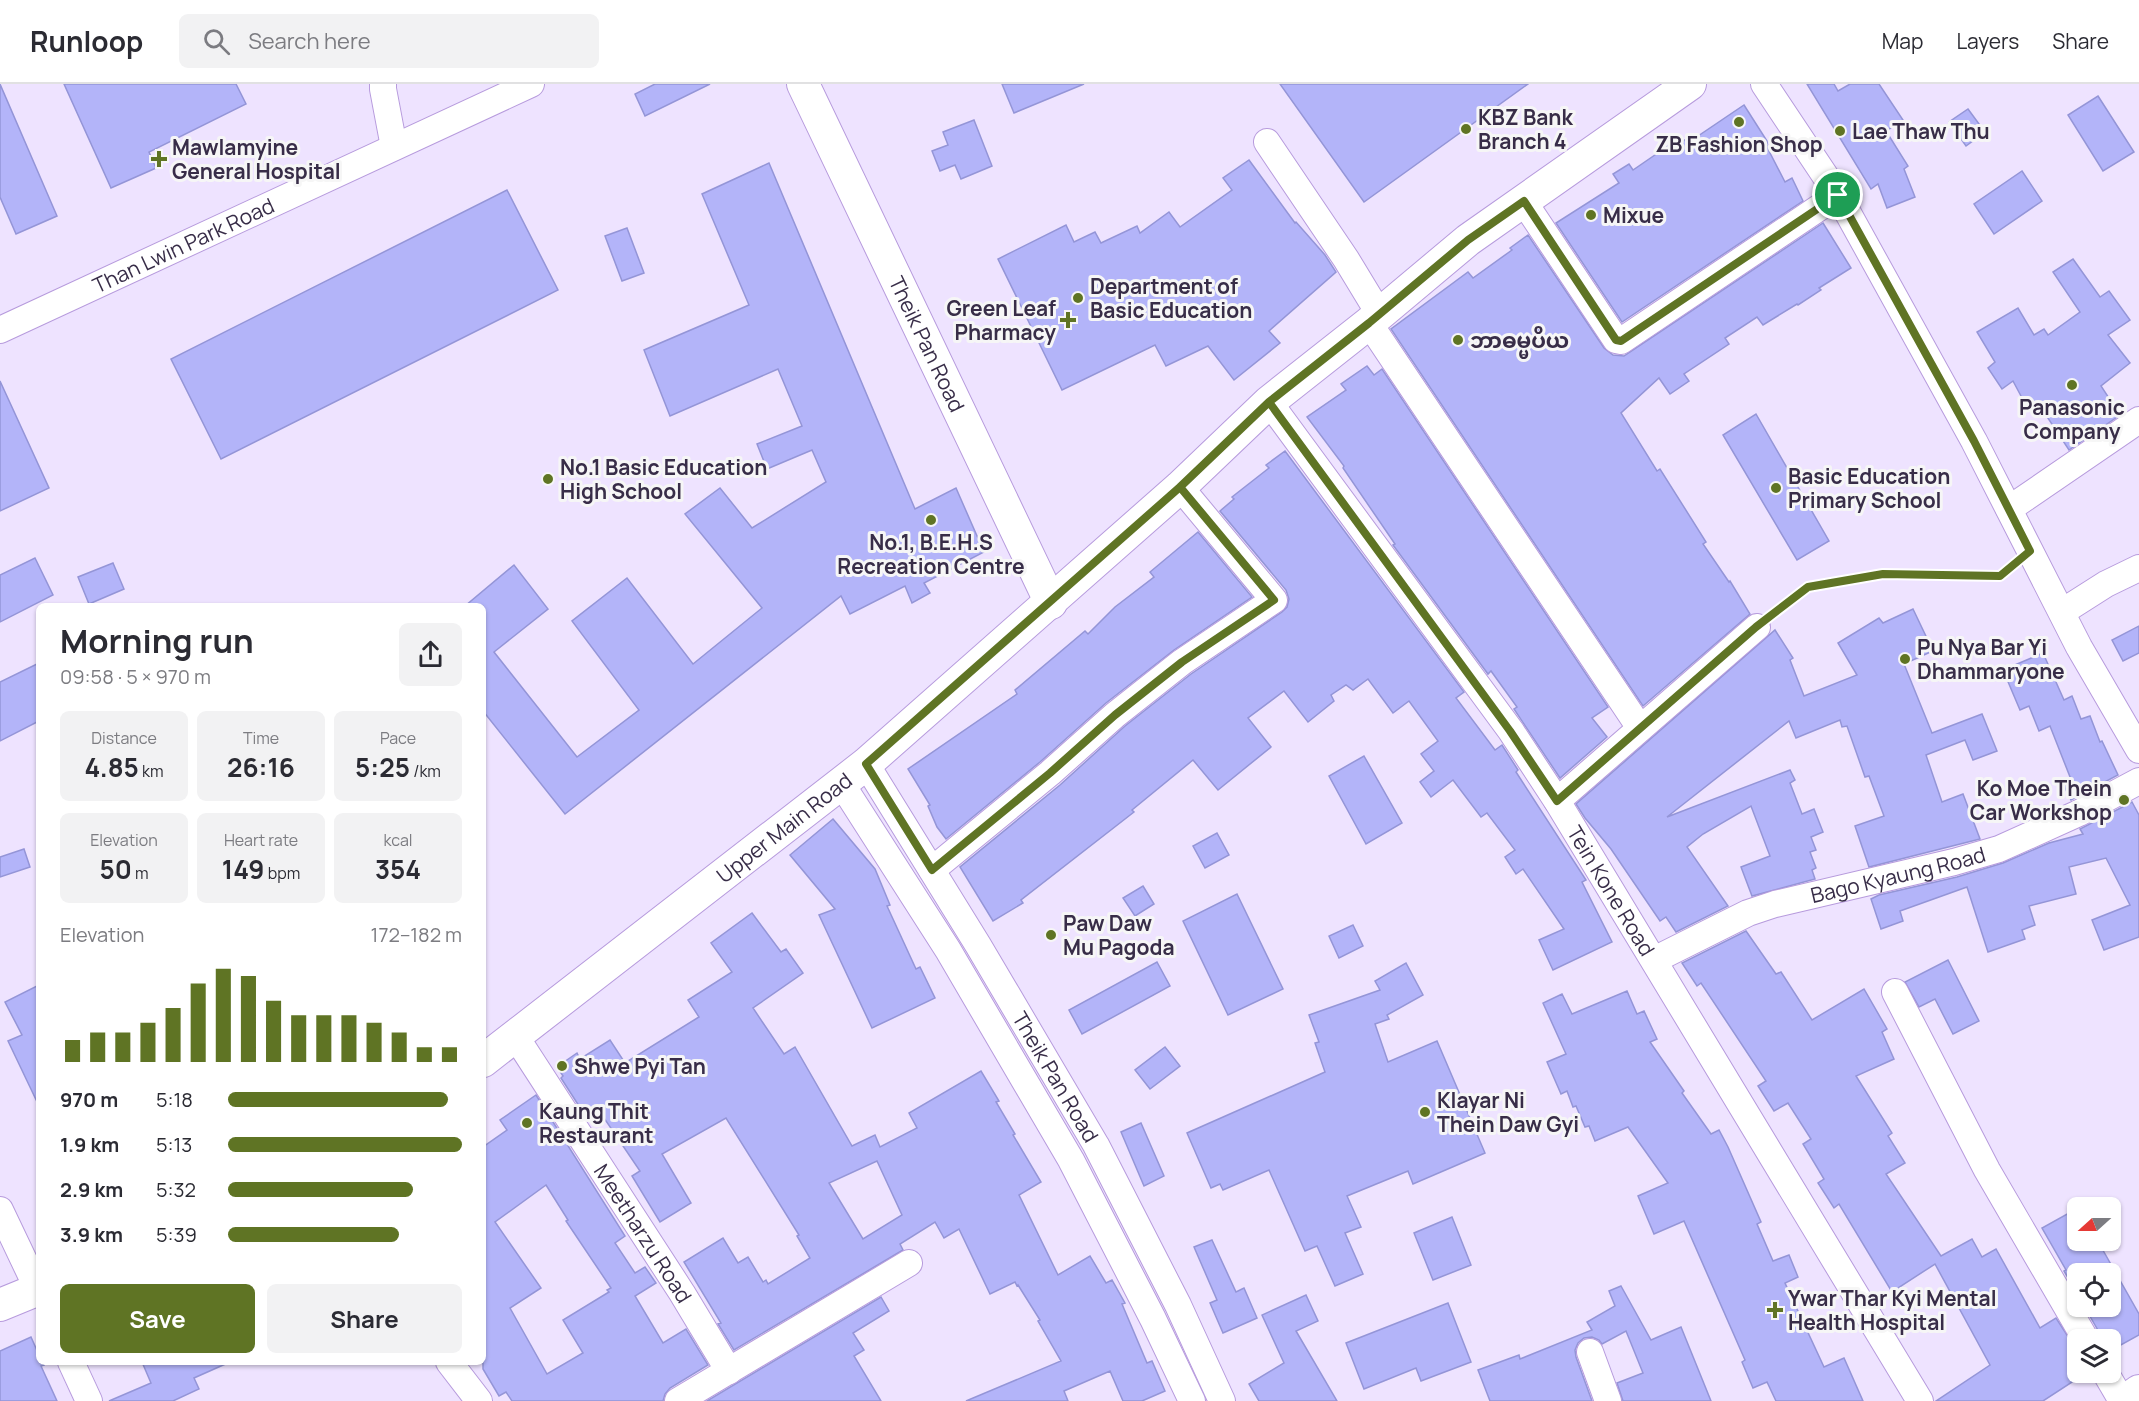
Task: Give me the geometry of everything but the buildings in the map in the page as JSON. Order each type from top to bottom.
[{"type":"main road","name":"Theik Pan Road","points":[[804,84],[1051,603]]},
{"type":"main road","name":"Upper Main Road","points":[[486,1059],[866,764],[1051,603],[1180,487],[1269,402],[1375,319],[1468,240],[1690,84]]},
{"type":"main road","points":[[0,1305],[36,1291]]},
{"type":"main road","points":[[2123,1401],[2139,1391]]},
{"type":"street","points":[[383,84],[394,147]]},
{"type":"street","name":"Than Lwin Park Road","points":[[0,330],[531,84]]},
{"type":"street","points":[[1764,84],[1838,195],[1974,441],[2079,647],[2139,750]]},
{"type":"street","points":[[1267,142],[1346,259],[1375,319],[1640,728]]},
{"type":"street","points":[[1524,201],[1616,340],[1621,341],[1838,195]]},
{"type":"street","name":"Tein Kone Road","points":[[1269,402],[1510,731],[1557,801],[1920,1401]]},
{"type":"street","points":[[2009,508],[2139,420]]},
{"type":"street","points":[[932,870],[1050,773],[1132,701],[1182,662],[1274,600],[1180,487]]},
{"type":"street","points":[[2061,612],[2106,584],[2139,568]]},
{"type":"street","points":[[1557,801],[1756,627]]},
{"type":"street","name":"Theik Pan Road","points":[[866,764],[1096,1145],[1178,1305],[1222,1401]]},
{"type":"street","name":"Bago Kyaung Road","points":[[1654,960],[1748,912],[1999,849],[2079,813],[2139,781]]},
{"type":"street","name":"Theik Pan Road","points":[[841,783],[948,950],[1071,1160],[1153,1319],[1192,1401]]},
{"type":"street","points":[[1895,992],[1987,1170],[2080,1329]]},
{"type":"street","name":"Meetharzu Road","points":[[516,1037],[682,1293],[729,1371]]},
{"type":"street","points":[[0,1210],[36,1284]]},
{"type":"street","points":[[678,1401],[909,1263]]},
{"type":"street","points":[[1590,1352],[1608,1401]]},
{"type":"street","points":[[72,1365],[89,1401]]},
{"type":"street","points":[[451,1365],[479,1401]]},
{"type":"street","points":[[2112,1383],[2123,1401]]},
{"type":"path","points":[[1756,627],[1808,587],[1883,574],[2000,576],[2030,551]]},
{"type":"place","name":"ZB Fashion Shop","points":[[1739,122]]},
{"type":"place","name":"KBZ Bank Branch 4","points":[[1466,129]]},
{"type":"place","name":"Lae Thaw Thu","points":[[1840,131]]},
{"type":"place","name":"Mawlamyine General Hospital","points":[[159,159]]},
{"type":"place","name":"Mixue","points":[[1591,215]]},
{"type":"place","name":"Department of Basic Education","points":[[1078,298]]},
{"type":"place","name":"Green Leaf Pharmacy","points":[[1068,320]]},
{"type":"place","name":"ဘာဓမ္မပိယ","points":[[1458,340]]},
{"type":"place","name":"Panasonic Company","points":[[2072,385]]},
{"type":"place","name":"No.1 Basic Education High School","points":[[548,479]]},
{"type":"place","name":"Basic Education Primary School","points":[[1776,488]]},
{"type":"place","name":"No.1, B.E.H.S Recreation Centre","points":[[931,520]]},
{"type":"place","name":"Pu Nya Bar Yi Dhammaryone","points":[[1905,659]]},
{"type":"place","name":"Ko Moe Thein Car Workshop","points":[[2124,800]]},
{"type":"place","name":"Paw Daw Mu Pagoda","points":[[1051,935]]},
{"type":"place","name":"Shwe Pyi Tan","points":[[562,1066]]},
{"type":"place","name":"Klayar Ni Thein Daw Gyi","points":[[1425,1112]]},
{"type":"place","name":"Kaung Thit Restaurant","points":[[527,1123]]},
{"type":"place","name":"Ywar Thar Kyi Mental Health Hospital","points":[[1775,1310]]},
{"type":"route","points":[[1838,195],[1621,341],[1616,340],[1524,201],[1468,240],[1369,323],[1269,402],[1180,487],[1051,603],[866,764],[932,870],[1050,773],[1115,715],[1182,662],[1274,600],[1180,487],[1224,444],[1269,402],[1510,731],[1557,801],[1756,627],[1808,587],[1883,574],[2000,576],[2030,551],[1974,441],[1838,195]]}]
